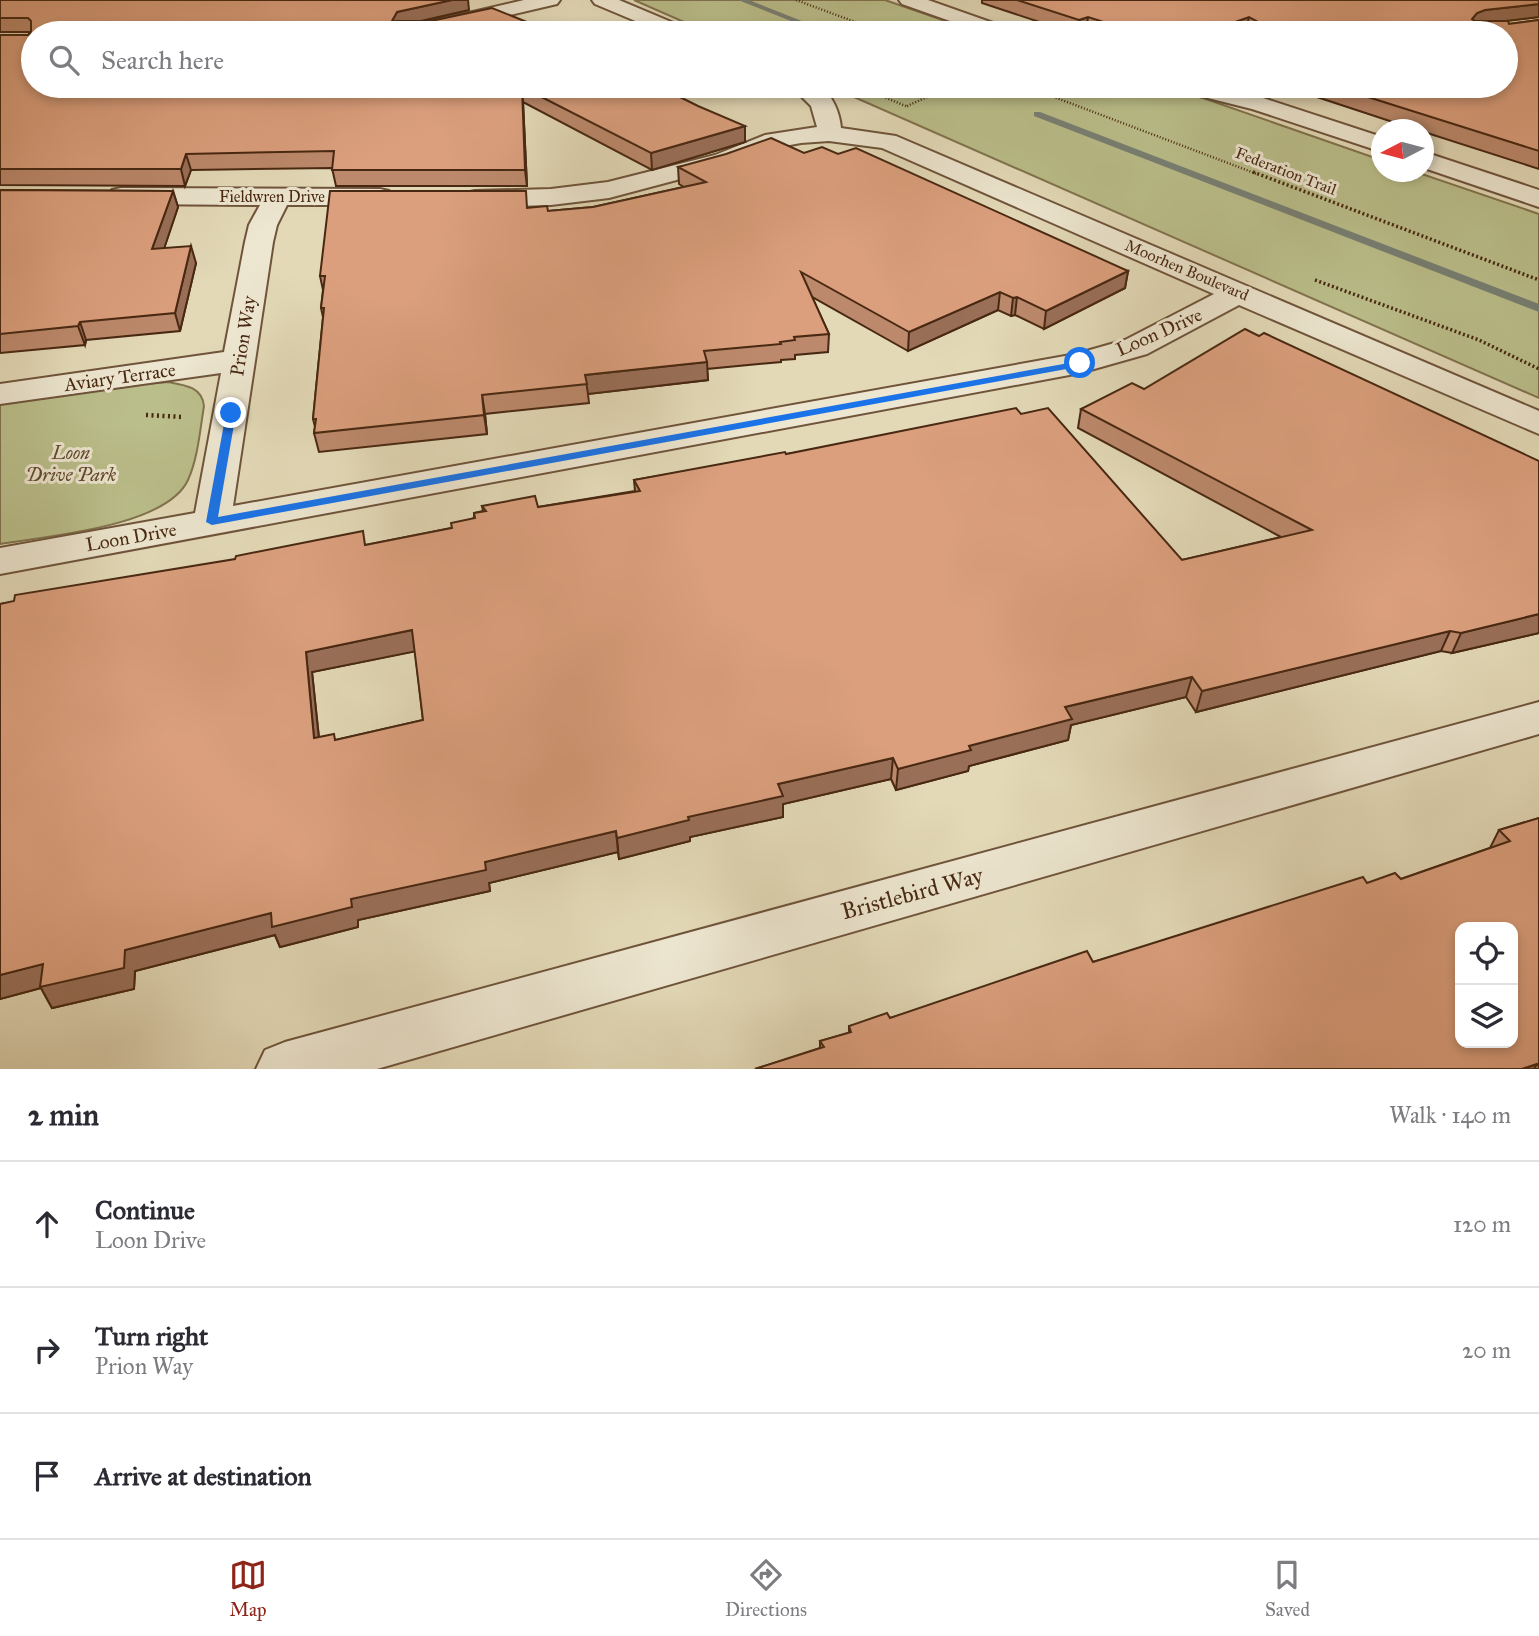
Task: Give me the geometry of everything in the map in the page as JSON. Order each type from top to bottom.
[{"type":"street","points":[[459,21],[550,0]]},
{"type":"street","points":[[602,0],[652,21]]},
{"type":"street","points":[[911,0],[970,21]]},
{"type":"street","points":[[453,198],[528,198],[600,191],[724,160],[774,140],[829,134],[830,122],[818,98]]},
{"type":"street","points":[[1238,98],[1371,142]]},
{"type":"street","name":"Moorhen Boulevard","points":[[829,134],[887,141],[1539,424]]},
{"type":"street","points":[[1434,164],[1539,199]]},
{"type":"street","name":"Prion Way","points":[[212,522],[258,242],[278,195]]},
{"type":"street","name":"Fieldwren Drive","points":[[97,196],[400,197]]},
{"type":"street","name":"Loon Drive","points":[[0,561],[1080,363],[1136,347],[1240,292]]},
{"type":"street","name":"Aviary Terrace","points":[[0,394],[240,360]]},
{"type":"street","name":"Bristlebird Way","points":[[285,1069],[1539,718]]},
{"type":"path","points":[[796,0],[853,21]]},
{"type":"path","points":[[907,106],[924,98]]},
{"type":"path","name":"Federation Trail","points":[[1057,98],[1539,280]]},
{"type":"green space","points":[[634,0],[885,0],[945,21],[682,21]]},
{"type":"green space","points":[[856,98],[1203,98],[1371,157],[1371,182],[1434,182],[1434,178],[1539,214],[1539,398]]},
{"type":"green space","name":"Loon Drive Park","points":[[168,382],[196,391],[204,406],[194,463],[188,480],[176,496],[156,509],[103,527],[0,544],[0,404]]},
{"type":"building","points":[[0,0],[452,0],[397,12],[392,21],[31,21],[28,18],[0,18]]},
{"type":"building","points":[[1017,0],[1539,0],[1539,4],[1485,10],[1477,13],[1472,19],[1475,21],[1256,21],[1249,17],[1238,21],[1100,21],[1088,17],[1079,20]]},
{"type":"building","points":[[492,8],[524,21],[431,21]]},
{"type":"building","points":[[1539,20],[1539,151],[1371,98],[1518,98],[1518,23]]},
{"type":"building","points":[[0,35],[21,35],[21,98],[522,98],[525,170],[332,170],[334,151],[186,154],[181,169],[0,169]]},
{"type":"building","points":[[544,98],[682,98],[745,126],[651,153]]},
{"type":"building","points":[[771,138],[804,153],[822,147],[838,154],[856,148],[1128,271],[1046,311],[1000,292],[909,332],[801,272],[829,334],[794,337],[795,340],[780,342],[781,344],[704,351],[707,362],[585,375],[587,384],[482,395],[484,415],[314,433],[316,419],[313,419],[324,308],[321,308],[325,276],[320,276],[330,191],[526,191],[527,208],[547,206],[548,211],[593,207],[706,182],[678,167]]},
{"type":"building","points":[[0,190],[173,191],[152,249],[191,246],[175,313],[80,322],[78,326],[0,334]]},
{"type":"building","points":[[1245,329],[1259,336],[1264,333],[1539,461],[1539,614],[1461,633],[1450,631],[1202,691],[1192,677],[1065,707],[1072,719],[969,746],[971,750],[898,769],[893,758],[778,784],[783,796],[688,817],[689,820],[617,838],[616,831],[485,862],[486,870],[351,899],[352,907],[272,927],[271,913],[125,950],[124,968],[40,987],[43,964],[0,975],[0,604],[14,601],[15,595],[235,559],[236,556],[363,531],[365,545],[452,528],[451,523],[475,518],[474,513],[486,511],[482,506],[535,496],[538,507],[640,491],[634,480],[785,452],[786,454],[1016,408],[1021,414],[1048,408],[1182,560],[1312,530],[1081,409],[1132,383],[1144,389]],"holes":[[[412,630],[423,720],[335,740],[334,734],[314,738],[306,652]]]},
{"type":"building","points":[[1539,818],[1539,1066],[1537,1064],[1522,1069],[755,1069],[824,1047],[820,1041],[851,1032],[849,1026],[887,1013],[890,1018],[1087,951],[1093,962],[1363,877],[1367,883],[1395,873],[1401,879],[1510,841],[1499,830]]},
{"type":"waterway","points":[[742,0],[797,21]]},
{"type":"waterway","points":[[1037,114],[1539,308]]},
{"type":"route","points":[[231,413],[212,522],[1080,363]]}]
